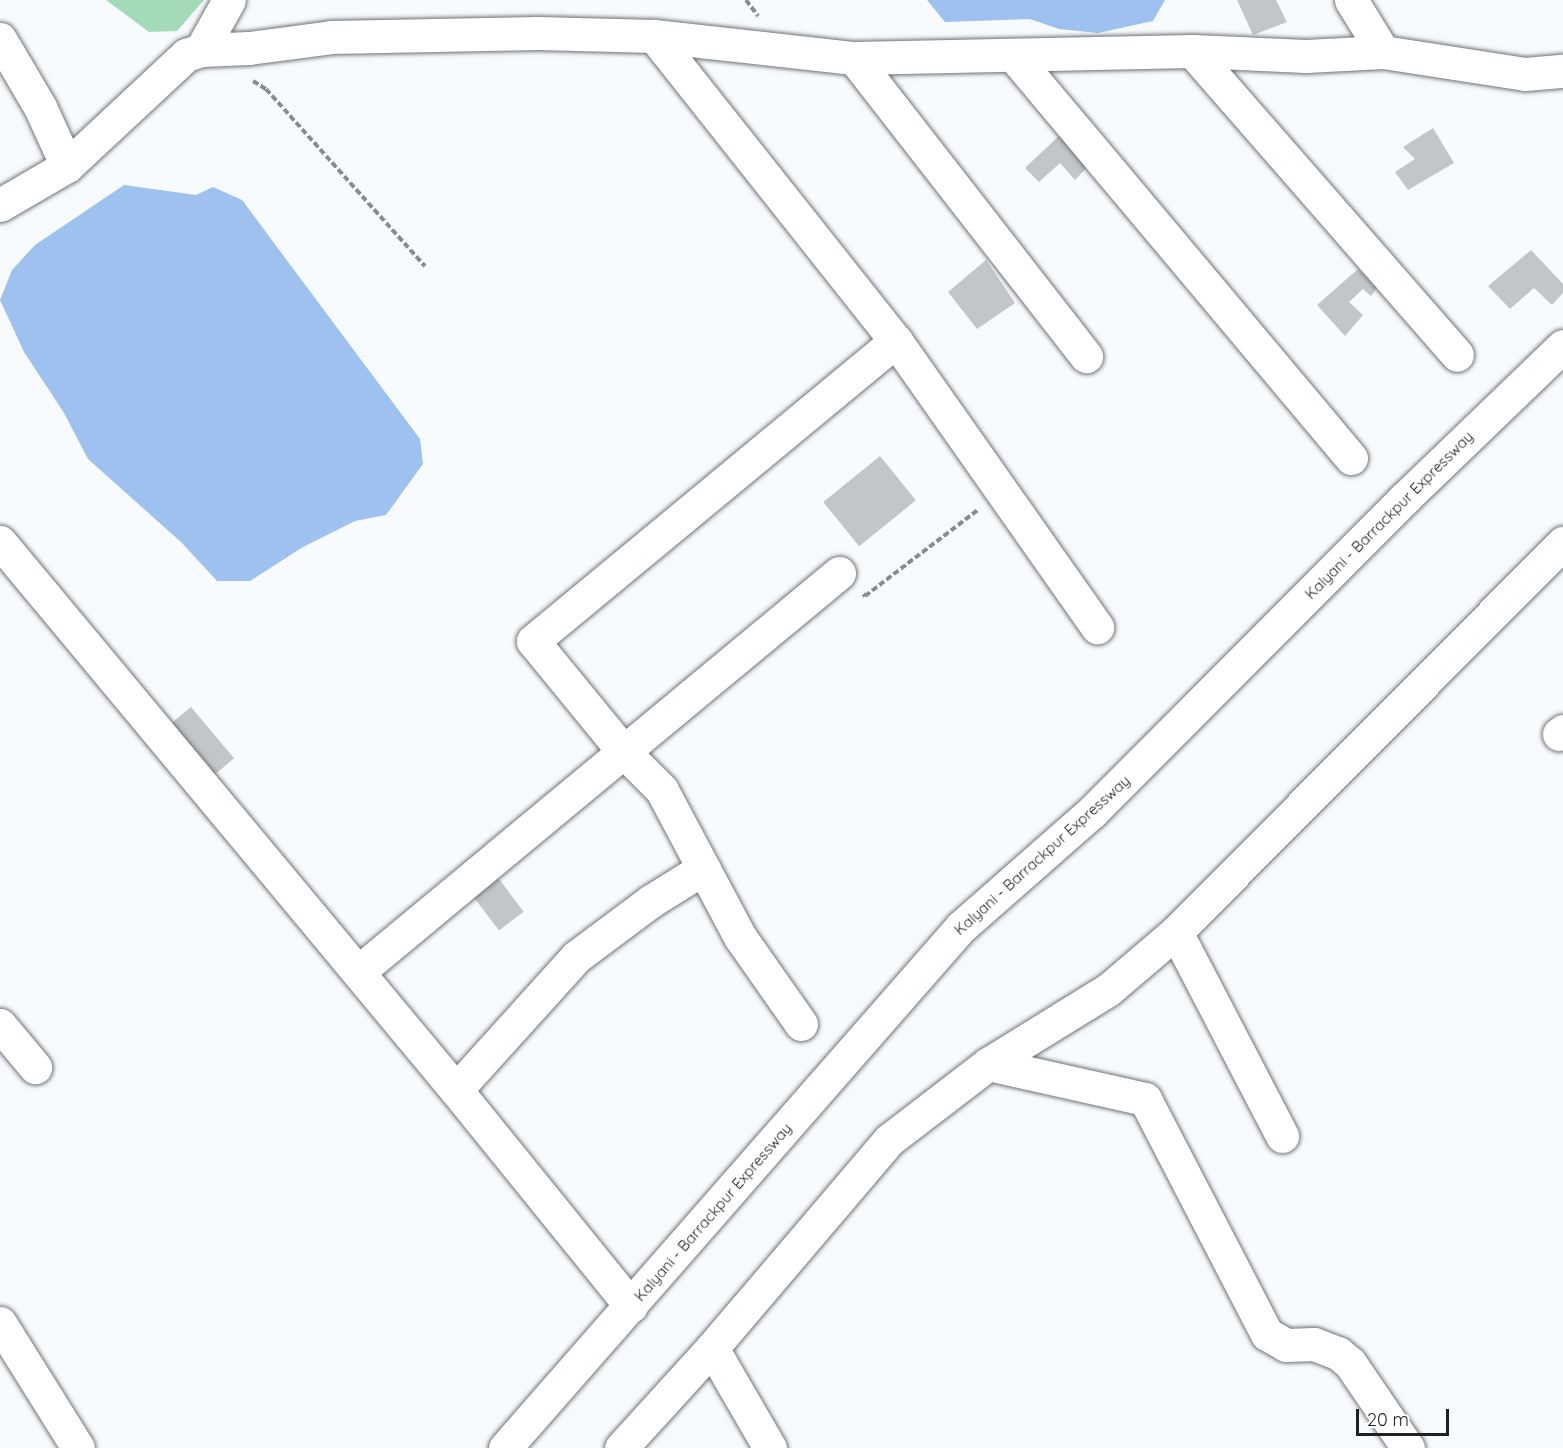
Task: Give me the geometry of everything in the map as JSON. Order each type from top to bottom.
[{"type":"main road","points":[[201,50],[229,0]]},
{"type":"main road","points":[[1351,0],[1383,52]]},
{"type":"main road","points":[[0,205],[67,166],[186,56],[201,50],[249,48],[331,37],[526,33],[654,36],[854,58],[1192,51],[1306,56],[1383,52],[1525,74],[1563,70]]},
{"type":"main road","points":[[654,36],[896,340],[1097,627]]},
{"type":"main road","points":[[3,50],[67,166]]},
{"type":"main road","points":[[1192,51],[1457,355]]},
{"type":"main road","points":[[1013,55],[1351,458]]},
{"type":"main road","points":[[854,58],[1086,356]]},
{"type":"main road","points":[[801,1024],[740,937],[662,790],[623,751],[533,641],[896,340]]},
{"type":"main road","name":"Kalyani - Barrackpur Expressway","points":[[505,1448],[961,927],[1092,812],[1405,498],[1563,346]]},
{"type":"main road","points":[[0,542],[456,1090],[631,1306]]},
{"type":"main road","points":[[621,1448],[712,1348],[889,1140],[988,1064],[1108,990],[1176,932],[1563,543]]},
{"type":"main road","points":[[358,972],[839,573]]},
{"type":"main road","points":[[456,1090],[576,957],[651,901],[704,868]]},
{"type":"main road","points":[[1176,932],[1282,1136]]},
{"type":"main road","points":[[0,1025],[35,1067]]},
{"type":"main road","points":[[988,1064],[1145,1099],[1267,1334],[1286,1345],[1314,1344],[1338,1353],[1350,1363],[1408,1448]]},
{"type":"main road","points":[[2,1328],[78,1448]]},
{"type":"main road","points":[[712,1348],[770,1448]]},
{"type":"path","points":[[266,89],[425,266]]},
{"type":"path","points":[[839,573],[865,596],[1003,491]]},
{"type":"green space","points":[[106,0],[204,0],[177,31],[149,32]]},
{"type":"water","points":[[927,0],[1165,0],[1153,21],[1098,33],[1059,29],[1030,19],[945,22]]},
{"type":"water","points":[[124,185],[196,195],[213,187],[242,200],[420,439],[423,464],[386,515],[355,521],[303,547],[250,581],[217,581],[182,543],[88,459],[64,413],[24,352],[0,300],[12,270],[35,245]]},
{"type":"building","points":[[1237,0],[1276,0],[1287,22],[1253,35]]},
{"type":"building","points":[[1433,128],[1454,163],[1408,190],[1395,172],[1415,159],[1403,147]]},
{"type":"building","points":[[1064,131],[1093,161],[1075,180],[1060,163],[1039,182],[1025,168]]},
{"type":"building","points":[[1531,250],[1563,284],[1563,293],[1552,305],[1534,288],[1510,309],[1488,286]]},
{"type":"building","points":[[986,260],[1015,303],[977,329],[948,292]]},
{"type":"building","points":[[1358,269],[1377,288],[1371,296],[1363,289],[1349,302],[1363,315],[1345,336],[1317,305]]},
{"type":"building","points":[[880,456],[916,500],[859,546],[823,502]]},
{"type":"building","points":[[191,707],[234,758],[207,781],[164,729]]},
{"type":"building","points":[[493,871],[524,912],[499,930],[468,890]]}]
